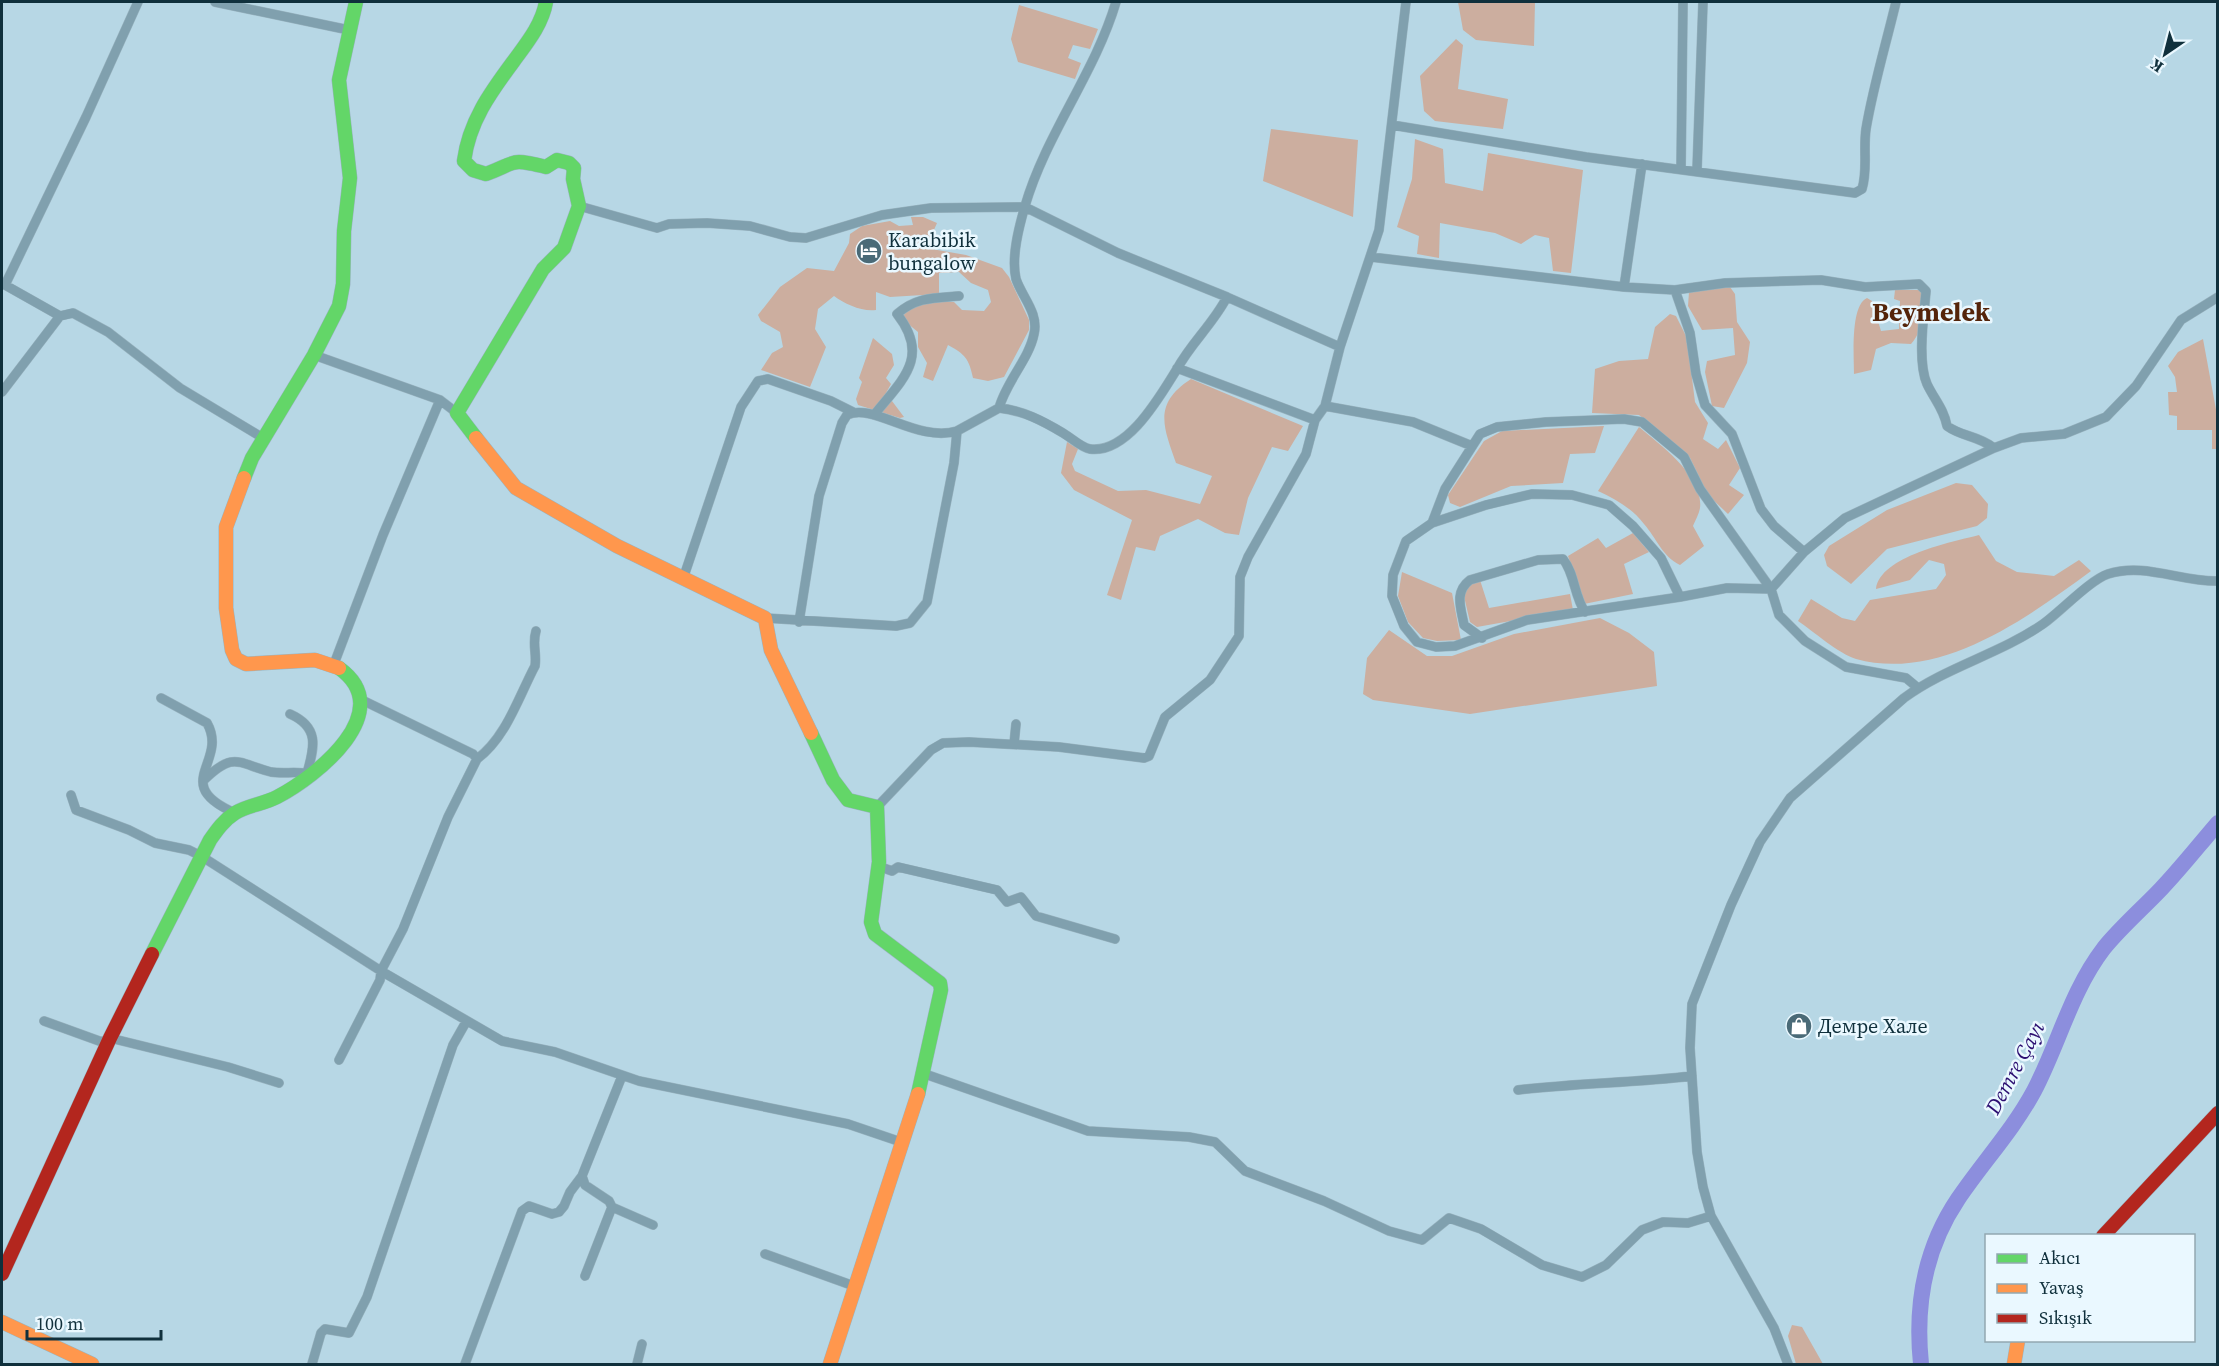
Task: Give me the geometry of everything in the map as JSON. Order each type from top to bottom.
[{"type":"street","points":[[60,316],[3,284],[86,117],[138,2]]},
{"type":"street","points":[[215,2],[349,30]]},
{"type":"street","points":[[356,2],[339,80],[350,178],[344,231],[343,284],[339,306],[314,355],[262,438],[226,527],[226,608],[232,650],[236,658],[246,664],[320,660],[334,664],[347,674],[362,700],[473,754],[477,759]]},
{"type":"street","points":[[457,413],[543,269],[564,248],[579,206],[573,179],[574,168],[568,163],[557,160],[546,167],[518,160],[508,163],[491,174],[483,175],[470,168],[464,161],[473,124],[536,30],[545,13],[546,2]]},
{"type":"street","points":[[999,408],[1002,395],[1034,335],[1033,312],[1017,279],[1014,264],[1025,207],[1051,139],[1093,57],[1116,2]]},
{"type":"street","points":[[830,1365],[925,1074],[941,990],[940,983],[875,934],[871,922],[871,909],[879,866],[877,807],[931,750],[943,743],[1014,744],[1144,758],[1149,756],[1165,717],[1210,680],[1239,636],[1240,578],[1248,556],[1306,454],[1315,420],[1325,406],[1340,346],[1380,230],[1406,2]]},
{"type":"street","points":[[1681,169],[1683,2]]},
{"type":"street","points":[[1697,170],[1703,2]]},
{"type":"street","points":[[1392,125],[1542,150],[1855,193],[1862,189],[1866,174],[1864,158],[1866,129],[1896,2]]},
{"type":"street","points":[[1624,287],[1641,164]]},
{"type":"street","points":[[579,206],[657,228],[669,224],[707,223],[750,226],[790,237],[806,238],[863,220],[931,208],[1025,207],[1118,253],[1340,346]]},
{"type":"street","points":[[1371,257],[1624,287],[1675,290],[1725,283],[1821,280],[1865,287],[1919,284],[1926,291],[1922,327],[1926,382],[1945,414],[1947,426],[1955,432],[1980,438],[1994,448]]},
{"type":"street","points":[[1675,290],[1690,333],[1696,374],[1705,405],[1732,434],[1761,509],[1774,526],[1804,552]]},
{"type":"street","points":[[873,415],[911,363],[914,346],[910,332],[897,314],[908,304],[921,299],[959,296]]},
{"type":"street","points":[[683,579],[741,407],[758,381],[768,379],[831,401],[853,412],[873,415],[920,432],[934,434],[957,431],[999,408],[1018,410],[1089,449],[1111,447],[1129,435],[1169,384],[1177,368],[1217,317],[1227,297]]},
{"type":"street","points":[[1680,597],[1661,558],[1633,526],[1609,505],[1572,495],[1532,494],[1486,505],[1432,523],[1406,541],[1393,575],[1392,596],[1404,626],[1418,642],[1436,647],[1455,646],[1482,638],[1527,620],[1680,597],[1727,588],[1771,589],[1804,552],[1845,518],[1994,448],[2021,438],[2064,434],[2106,417],[2136,386],[2181,320],[2217,297]]},
{"type":"street","points":[[2,392],[60,316],[73,313],[80,315],[180,388],[262,438]]},
{"type":"street","points":[[314,355],[440,400],[457,413],[516,488],[617,546],[765,618],[800,622],[896,626],[910,623],[927,602],[957,431]]},
{"type":"street","points":[[1177,368],[1315,420]]},
{"type":"street","points":[[334,664],[383,535],[440,400]]},
{"type":"street","points":[[1325,406],[1413,422],[1472,446]]},
{"type":"street","points":[[800,622],[819,496],[842,423],[853,412]]},
{"type":"street","points":[[1432,523],[1445,489],[1480,434],[1497,427],[1546,422],[1624,419],[1642,422],[1684,457],[1700,489],[1771,589],[1779,615],[1804,641],[1846,667],[1906,678],[1918,688]]},
{"type":"street","points":[[1482,638],[1464,625],[1459,594],[1462,585],[1470,580],[1538,560],[1563,559],[1569,566],[1577,600],[1585,612]]},
{"type":"street","points":[[1788,1365],[1774,1328],[1711,1216],[1702,1186],[1697,1152],[1690,1048],[1692,1004],[1714,942],[1760,843],[1790,798],[1918,688],[1970,664],[2042,625],[2107,574],[2143,570],[2202,582],[2217,581]]},
{"type":"street","points":[[765,618],[771,650],[833,780],[848,800],[877,807]]},
{"type":"street","points":[[339,1060],[380,980],[381,970],[406,921],[448,817],[477,759],[491,745],[505,724],[535,666],[536,658],[532,642],[536,631]]},
{"type":"street","points":[[161,698],[207,723],[210,730],[203,781],[204,793],[211,801],[235,813]]},
{"type":"street","points":[[2,1274],[110,1038],[201,856],[222,823],[235,813],[275,799],[345,743],[357,723],[362,700]]},
{"type":"street","points":[[290,714],[304,720],[310,729],[313,741],[310,773]]},
{"type":"street","points":[[1014,744],[1016,724]]},
{"type":"street","points":[[203,781],[222,765],[233,761],[277,772],[310,773]]},
{"type":"street","points":[[71,795],[76,810],[129,830],[155,843],[189,850],[201,856],[381,970],[466,1022],[502,1041],[555,1052],[622,1076],[837,1122],[904,1143]]},
{"type":"street","points":[[879,866],[892,871],[898,867],[997,890],[1007,902],[1021,897],[1036,916],[1115,939]]},
{"type":"street","points":[[44,1021],[102,1041],[110,1038],[178,1057],[228,1067],[279,1083]]},
{"type":"street","points":[[312,1365],[321,1333],[325,1329],[349,1334],[353,1329],[367,1297],[453,1045],[466,1022]]},
{"type":"street","points":[[925,1074],[1088,1131],[1189,1137],[1215,1142],[1245,1171],[1324,1201],[1389,1231],[1422,1240],[1449,1218],[1482,1229],[1542,1265],[1582,1277],[1606,1264],[1642,1230],[1663,1222],[1688,1222],[1711,1216]]},
{"type":"street","points":[[465,1365],[522,1211],[529,1206],[552,1214],[559,1212],[582,1176],[622,1076]]},
{"type":"street","points":[[1518,1090],[1559,1085],[1577,1087],[1608,1081],[1631,1083],[1692,1076]]},
{"type":"street","points":[[2105,1234],[2217,1113]]},
{"type":"street","points":[[582,1176],[585,1185],[609,1201],[612,1208],[653,1225]]},
{"type":"street","points":[[585,1276],[612,1208]]},
{"type":"street","points":[[765,1254],[854,1286]]},
{"type":"street","points":[[2,1322],[92,1365]]},
{"type":"street","points":[[2014,1365],[2018,1342]]},
{"type":"street","points":[[637,1365],[642,1344]]},
{"type":"shaded area","points":[[1458,2],[1535,2],[1534,46],[1476,40],[1463,30]]},
{"type":"shaded area","points":[[1019,5],[1098,29],[1090,49],[1073,45],[1068,58],[1081,63],[1075,79],[1018,62],[1011,39]]},
{"type":"shaded area","points":[[1456,39],[1463,45],[1458,89],[1508,99],[1503,129],[1435,121],[1424,111],[1420,76]]},
{"type":"shaded area","points":[[1271,129],[1358,140],[1353,217],[1263,181]]},
{"type":"shaded area","points":[[1415,139],[1443,149],[1445,183],[1483,191],[1488,153],[1583,170],[1571,273],[1553,271],[1549,238],[1535,235],[1521,244],[1495,233],[1440,223],[1439,258],[1417,254],[1419,236],[1397,227],[1412,179]]},
{"type":"shaded area","points":[[911,217],[923,217],[937,223],[926,248],[966,255],[1002,268],[1009,277],[1029,320],[1029,330],[1004,377],[988,381],[973,378],[965,358],[959,351],[948,345],[933,381],[923,377],[927,363],[918,347],[918,332],[907,323],[903,316],[908,310],[926,302],[954,302],[962,310],[984,311],[991,302],[988,290],[971,283],[959,272],[939,273],[939,294],[890,297],[876,292],[876,310],[854,307],[834,296],[818,309],[815,329],[826,347],[810,387],[761,370],[772,353],[783,347],[780,332],[761,321],[758,315],[780,287],[807,268],[834,271],[849,243],[850,234],[862,226],[890,221],[899,226],[913,225]]},
{"type":"shaded area","points":[[1730,287],[1735,294],[1737,322],[1750,342],[1747,363],[1724,408],[1712,406],[1705,372],[1707,361],[1735,355],[1733,328],[1702,330],[1688,306],[1689,292]]},
{"type":"shaded area","points":[[1895,290],[1920,290],[1923,311],[1918,333],[1911,344],[1891,343],[1876,349],[1871,370],[1854,374],[1854,333],[1858,311],[1867,298],[1872,301],[1881,331],[1899,329],[1900,301],[1894,299]]},
{"type":"shaded area","points":[[1670,314],[1676,316],[1687,338],[1695,402],[1708,423],[1703,439],[1718,449],[1726,440],[1740,468],[1729,485],[1744,495],[1728,514],[1708,495],[1690,458],[1639,415],[1592,413],[1595,369],[1619,361],[1648,359],[1655,327]]},
{"type":"shaded area","points":[[873,338],[892,354],[894,365],[886,378],[891,384],[886,393],[904,417],[900,418],[858,405],[856,399],[862,382],[859,378]]},
{"type":"shaded area","points":[[2203,339],[2217,415],[2217,449],[2212,449],[2212,430],[2177,430],[2177,416],[2169,415],[2168,392],[2177,392],[2175,377],[2168,366],[2178,352]]},
{"type":"shaded area","points":[[1191,379],[1303,426],[1288,451],[1272,447],[1248,498],[1239,535],[1225,533],[1198,519],[1160,536],[1155,551],[1136,547],[1121,600],[1107,595],[1132,520],[1074,490],[1061,473],[1067,442],[1078,449],[1072,464],[1075,471],[1118,491],[1146,490],[1200,504],[1212,476],[1176,463],[1165,428],[1164,417],[1171,398]]},
{"type":"shaded area","points":[[1604,426],[1595,453],[1570,454],[1563,483],[1511,486],[1460,507],[1450,503],[1448,495],[1484,441],[1502,431]]},
{"type":"shaded area","points":[[1639,427],[1679,462],[1695,484],[1699,496],[1700,508],[1693,526],[1704,546],[1680,565],[1664,552],[1634,513],[1598,491]]},
{"type":"shaded area","points":[[1956,483],[1972,485],[1988,504],[1987,518],[1977,526],[1887,549],[1851,584],[1827,566],[1824,555],[1829,546],[1887,510]]},
{"type":"shaded area","points":[[1633,533],[1649,552],[1624,564],[1633,594],[1584,604],[1568,556],[1598,538],[1606,548]]},
{"type":"shaded area","points":[[1979,535],[1996,561],[2017,572],[2054,576],[2079,560],[2091,571],[2011,626],[1950,654],[1919,662],[1888,664],[1856,659],[1834,647],[1798,621],[1811,599],[1842,618],[1855,621],[1870,600],[1936,589],[1946,575],[1944,564],[1929,560],[1910,580],[1876,589],[1880,577],[1903,559],[1936,546]]},
{"type":"shaded area","points":[[1402,572],[1452,593],[1461,640],[1437,641],[1423,638],[1408,622],[1398,596]]},
{"type":"shaded area","points":[[1480,580],[1489,608],[1570,594],[1573,610],[1477,627],[1470,622],[1463,592],[1467,586]]},
{"type":"shaded area","points":[[1600,618],[1629,633],[1654,652],[1657,686],[1470,714],[1373,700],[1363,694],[1367,658],[1389,630],[1427,656],[1452,656],[1514,634]]},
{"type":"shaded area","points":[[1792,1325],[1802,1327],[1823,1364],[1796,1364],[1788,1336]]},
{"type":"waterway","name":"Demre Çayı","points":[[1921,1364],[1921,1299],[1930,1257],[1947,1218],[2034,1091],[2074,999],[2104,948],[2168,881],[2218,823]]},
{"type":"traffic: fast","points":[[244,478],[252,458],[314,355],[339,306],[343,284],[344,231],[350,178],[339,80],[356,2]]},
{"type":"traffic: fast","points":[[476,438],[457,413],[543,269],[564,248],[579,206],[573,179],[574,168],[569,163],[557,160],[546,167],[519,162],[486,174],[473,170],[464,161],[471,133],[482,108],[533,34],[546,2]]},
{"type":"traffic: fast","points":[[152,954],[210,840],[221,825],[240,810],[272,799],[294,787],[312,774],[346,741],[356,722],[360,703],[355,685],[339,668]]},
{"type":"traffic: fast","points":[[811,733],[833,780],[848,800],[877,807],[879,862],[871,922],[875,934],[940,983],[941,990],[918,1094]]},
{"type":"traffic: slow","points":[[476,438],[516,488],[617,546],[765,618],[771,650],[811,733]]},
{"type":"traffic: slow","points":[[244,478],[226,527],[226,608],[232,650],[236,659],[246,664],[315,660],[339,668]]},
{"type":"traffic: slow","points":[[830,1364],[918,1094]]},
{"type":"traffic: slow","points":[[2,1322],[92,1364]]},
{"type":"traffic: slow","points":[[2014,1364],[2018,1342]]},
{"type":"traffic: jam","points":[[2,1274],[110,1038],[152,954]]},
{"type":"traffic: jam","points":[[2105,1234],[2218,1113]]},
{"type":"place","name":"Karabibik bungalow","points":[[869,251]]},
{"type":"place","name":"Демре Хале","points":[[1799,1026]]},
{"type":"district","name":"Beymelek","points":[[1931,312]]}]
